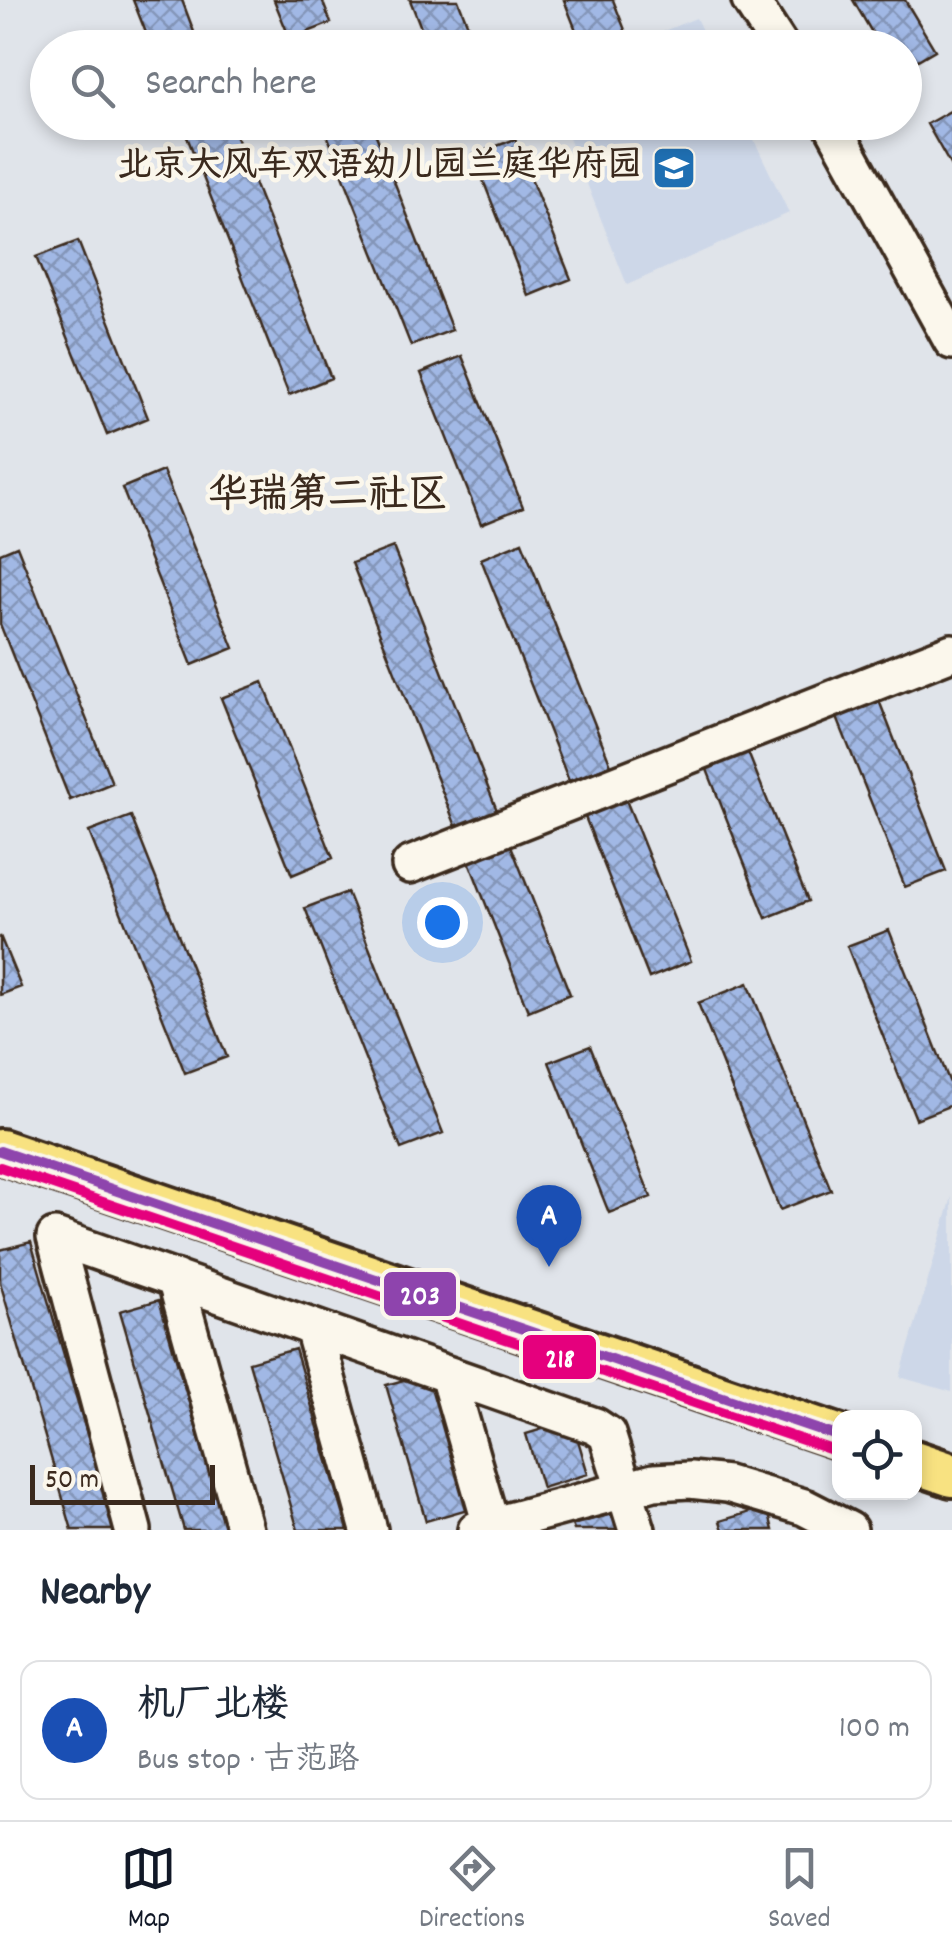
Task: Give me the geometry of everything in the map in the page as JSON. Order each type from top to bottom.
[{"type":"main road","points":[[0,1151],[832,1434]]},
{"type":"main road","points":[[922,1465],[952,1475]]},
{"type":"street","points":[[750,0],[769,30]]},
{"type":"street","points":[[841,140],[952,340]]},
{"type":"street","points":[[410,865],[952,652]]},
{"type":"street","points":[[133,1530],[56,1238],[595,1426],[607,1434],[637,1530]]},
{"type":"street","points":[[176,1278],[244,1530]]},
{"type":"street","points":[[313,1328],[369,1530]]},
{"type":"street","points":[[448,1375],[501,1526],[654,1482],[690,1480],[727,1484],[778,1514],[804,1508],[849,1530]]},
{"type":"shaded area","points":[[696,18],[702,30],[666,30]]},
{"type":"shaded area","name":"北京大风车双语幼儿园兰庭华府园","points":[[570,140],[754,140],[789,213],[627,285]]},
{"type":"shaded area","points":[[952,1197],[952,1392],[900,1377]]},
{"type":"building","points":[[133,0],[182,0],[193,30],[145,30]]},
{"type":"building","points":[[274,0],[322,0],[331,23],[313,30],[286,30]]},
{"type":"building","points":[[410,0],[458,0],[470,30],[422,30]]},
{"type":"building","points":[[564,0],[613,0],[625,30],[576,30]]},
{"type":"building","points":[[853,0],[905,0],[935,50],[922,58],[922,30],[870,30]]},
{"type":"building","points":[[952,110],[952,168],[927,124]]},
{"type":"building","points":[[188,140],[237,140],[331,378],[289,395]]},
{"type":"building","points":[[329,140],[378,140],[452,330],[411,346]]},
{"type":"building","points":[[515,140],[571,279],[529,296],[473,155]]},
{"type":"building","points":[[78,241],[148,418],[107,435],[36,257]]},
{"type":"building","points":[[462,356],[523,507],[481,524],[421,373]]},
{"type":"building","points":[[163,471],[234,648],[192,665],[122,488]]},
{"type":"building","points":[[522,542],[611,765],[569,781],[481,559]]},
{"type":"building","points":[[17,546],[112,783],[70,800],[0,624],[0,553]]},
{"type":"building","points":[[393,547],[500,818],[459,834],[352,563]]},
{"type":"building","points":[[263,682],[333,858],[292,875],[221,698]]},
{"type":"building","points":[[878,698],[946,871],[905,887],[836,715]]},
{"type":"building","points":[[747,750],[808,901],[766,918],[706,767]]},
{"type":"building","points":[[624,795],[691,961],[649,978],[583,812]]},
{"type":"building","points":[[131,816],[227,1057],[185,1073],[89,832]]},
{"type":"building","points":[[510,843],[570,994],[528,1011],[468,859]]},
{"type":"building","points":[[347,892],[443,1133],[401,1149],[305,908]]},
{"type":"building","points":[[889,930],[952,1088],[952,1105],[916,1119],[847,946]]},
{"type":"building","points":[[0,936],[21,987],[0,995]]},
{"type":"building","points":[[748,983],[831,1190],[780,1210],[698,1003]]},
{"type":"building","points":[[590,1046],[651,1197],[609,1213],[549,1062]]},
{"type":"building","points":[[31,1242],[115,1530],[72,1530],[0,1282],[0,1250]]},
{"type":"building","points":[[159,1300],[226,1530],[184,1530],[120,1311]]},
{"type":"building","points":[[295,1349],[348,1530],[298,1530],[249,1362]]},
{"type":"building","points":[[428,1373],[468,1509],[426,1521],[386,1385]]},
{"type":"building","points":[[572,1420],[588,1474],[542,1488],[526,1434]]},
{"type":"building","points":[[767,1507],[773,1530],[723,1530],[720,1521]]},
{"type":"building","points":[[619,1512],[624,1530],[574,1530],[572,1525]]},
{"type":"transit line","name":"203","points":[[0,1151],[832,1434]]},
{"type":"transit line","name":"218","points":[[0,1167],[832,1450]]},
{"type":"place","name":"北京大风车双语幼儿园兰庭华府园","points":[[674,168]]},
{"type":"place","name":"机厂北楼","points":[[549,1267]]},
{"type":"district","name":"华瑞第二社区","points":[[328,498]]}]
